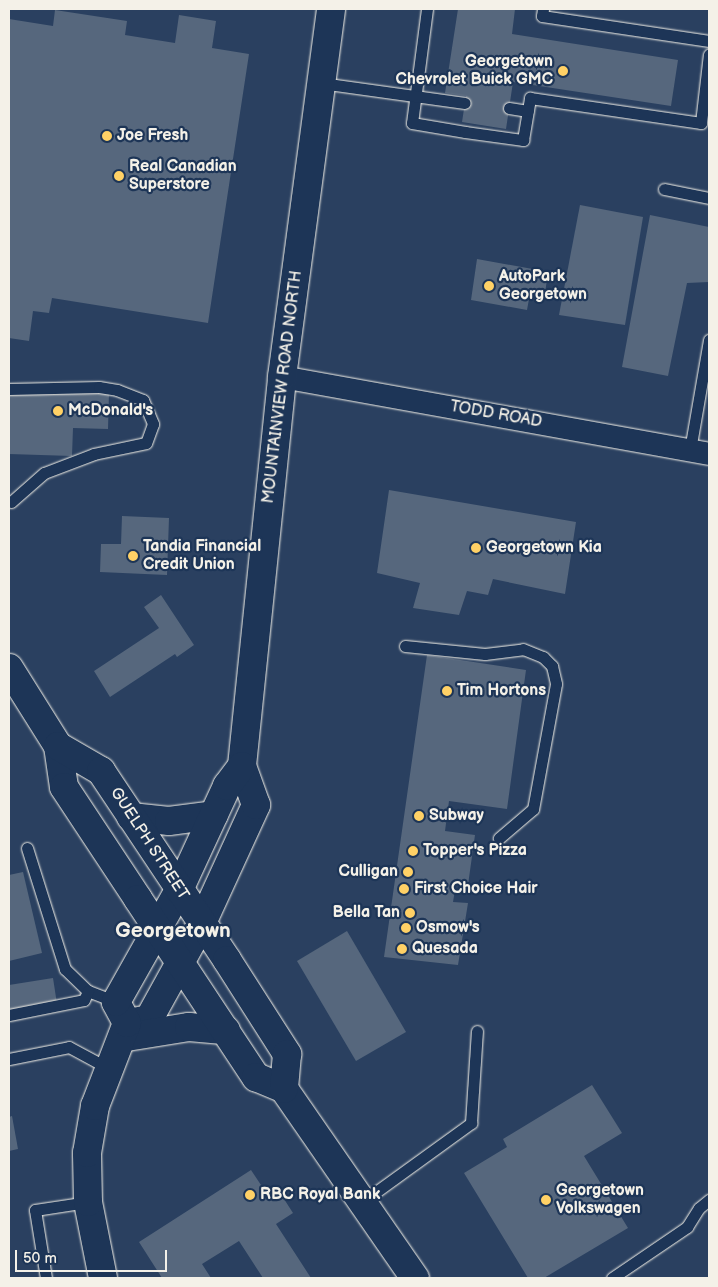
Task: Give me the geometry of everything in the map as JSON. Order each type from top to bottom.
[{"type":"main road","name":"MOUNTAINVIEW ROAD NORTH","points":[[121,1021],[149,1019],[182,963],[202,924],[256,805],[242,766],[282,377],[331,9]]},
{"type":"main road","name":"GUELPH STREET","points":[[9,668],[58,746],[64,787],[256,1077],[284,1090],[288,1054],[101,771],[58,746]]},
{"type":"main road","points":[[103,1278],[88,1202],[87,1153],[95,1106],[121,1021],[158,929],[179,890],[227,786],[242,766]]},
{"type":"main road","points":[[131,817],[169,822],[214,815]]},
{"type":"main road","points":[[121,1021],[226,1030]]},
{"type":"main road","points":[[284,1090],[414,1278]]},
{"type":"street","name":"TODD ROAD","points":[[282,377],[700,452]]},
{"type":"lane","points":[[427,9],[412,123],[523,140],[530,98],[700,123],[709,54]]},
{"type":"lane","points":[[543,9],[542,16],[709,41]]},
{"type":"lane","points":[[321,82],[466,103]]},
{"type":"lane","points":[[509,108],[528,111]]},
{"type":"lane","points":[[664,189],[709,198]]},
{"type":"lane","points":[[700,452],[709,340]]},
{"type":"lane","points":[[9,389],[99,387],[117,390],[143,400],[153,424],[146,443],[94,454],[44,473],[11,502]]},
{"type":"lane","points":[[405,646],[485,654],[523,649],[543,657],[552,666],[556,684],[533,809],[499,838]]},
{"type":"lane","points":[[27,848],[65,969],[121,1021]]},
{"type":"lane","points":[[9,1015],[84,1000],[88,991]]},
{"type":"lane","points":[[362,1202],[471,1124],[478,1031]]},
{"type":"lane","points":[[9,1059],[69,1047],[108,1068]]},
{"type":"lane","points":[[612,1278],[687,1227],[699,1208],[709,1200]]},
{"type":"lane","points":[[46,1278],[35,1210],[88,1202]]},
{"type":"building","name":"Georgetown Chevrolet Buick GMC","points":[[458,9],[515,9],[512,34],[678,60],[671,106],[513,82],[506,129],[462,122],[466,96],[445,93]]},
{"type":"building","name":"Real Canadian Superstore","points":[[55,10],[127,21],[125,35],[175,43],[179,15],[216,21],[212,48],[249,54],[208,323],[52,298],[49,313],[33,311],[29,341],[9,338],[9,19],[53,26]]},
{"type":"building","points":[[580,205],[643,217],[625,325],[559,315]]},
{"type":"building","points":[[650,215],[709,227],[709,282],[687,283],[668,376],[622,367]]},
{"type":"building","points":[[477,259],[538,270],[537,277],[547,279],[544,301],[529,299],[527,310],[471,300]]},
{"type":"building","name":"McDonald's","points":[[9,390],[109,393],[108,429],[73,428],[72,456],[9,454]]},
{"type":"building","name":"Georgetown Kia","points":[[389,490],[576,522],[565,594],[493,579],[488,595],[467,591],[459,615],[413,608],[420,583],[377,573]]},
{"type":"building","points":[[122,516],[169,518],[167,575],[100,572],[101,544],[121,544]]},
{"type":"building","points":[[161,595],[194,645],[177,657],[175,654],[110,697],[94,671],[159,628],[144,607]]},
{"type":"building","points":[[427,655],[526,670],[507,809],[449,801],[445,831],[475,835],[468,885],[456,884],[453,902],[468,903],[458,965],[384,957]]},
{"type":"building","points":[[23,872],[42,953],[9,961],[9,875]]},
{"type":"building","points":[[347,931],[406,1032],[356,1061],[297,961]]},
{"type":"building","points":[[53,978],[57,1004],[9,1012],[9,985]]},
{"type":"building","name":"Georgetown Volkswagen","points":[[592,1085],[622,1133],[584,1156],[628,1228],[544,1278],[528,1278],[464,1173],[507,1147],[503,1139]]},
{"type":"building","points":[[12,1116],[18,1149],[9,1151],[9,1117]]},
{"type":"building","points":[[251,1170],[265,1191],[275,1185],[293,1213],[276,1224],[311,1278],[263,1278],[239,1241],[202,1264],[211,1278],[162,1278],[139,1242]]},
{"type":"place","name":"Georgetown Chevrolet Buick GMC","points":[[563,71]]},
{"type":"place","name":"Joe Fresh","points":[[107,136]]},
{"type":"place","name":"Real Canadian Superstore","points":[[119,176]]},
{"type":"place","name":"AutoPark Georgetown","points":[[489,286]]},
{"type":"place","name":"McDonald's","points":[[58,411]]},
{"type":"place","name":"Georgetown Kia","points":[[476,548]]},
{"type":"place","name":"Tandia Financial Credit Union","points":[[133,556]]},
{"type":"place","name":"Tim Hortons","points":[[447,691]]},
{"type":"place","name":"Subway","points":[[419,816]]},
{"type":"place","name":"Topper's Pizza","points":[[413,851]]},
{"type":"place","name":"Culligan","points":[[408,872]]},
{"type":"place","name":"First Choice Hair","points":[[404,889]]},
{"type":"place","name":"Bella Tan","points":[[410,913]]},
{"type":"place","name":"Osmow's","points":[[406,928]]},
{"type":"place","name":"Quesada","points":[[402,949]]},
{"type":"place","name":"RBC Royal Bank","points":[[250,1195]]},
{"type":"place","name":"Georgetown Volkswagen","points":[[546,1200]]},
{"type":"district","name":"Georgetown","points":[[173,931]]}]
